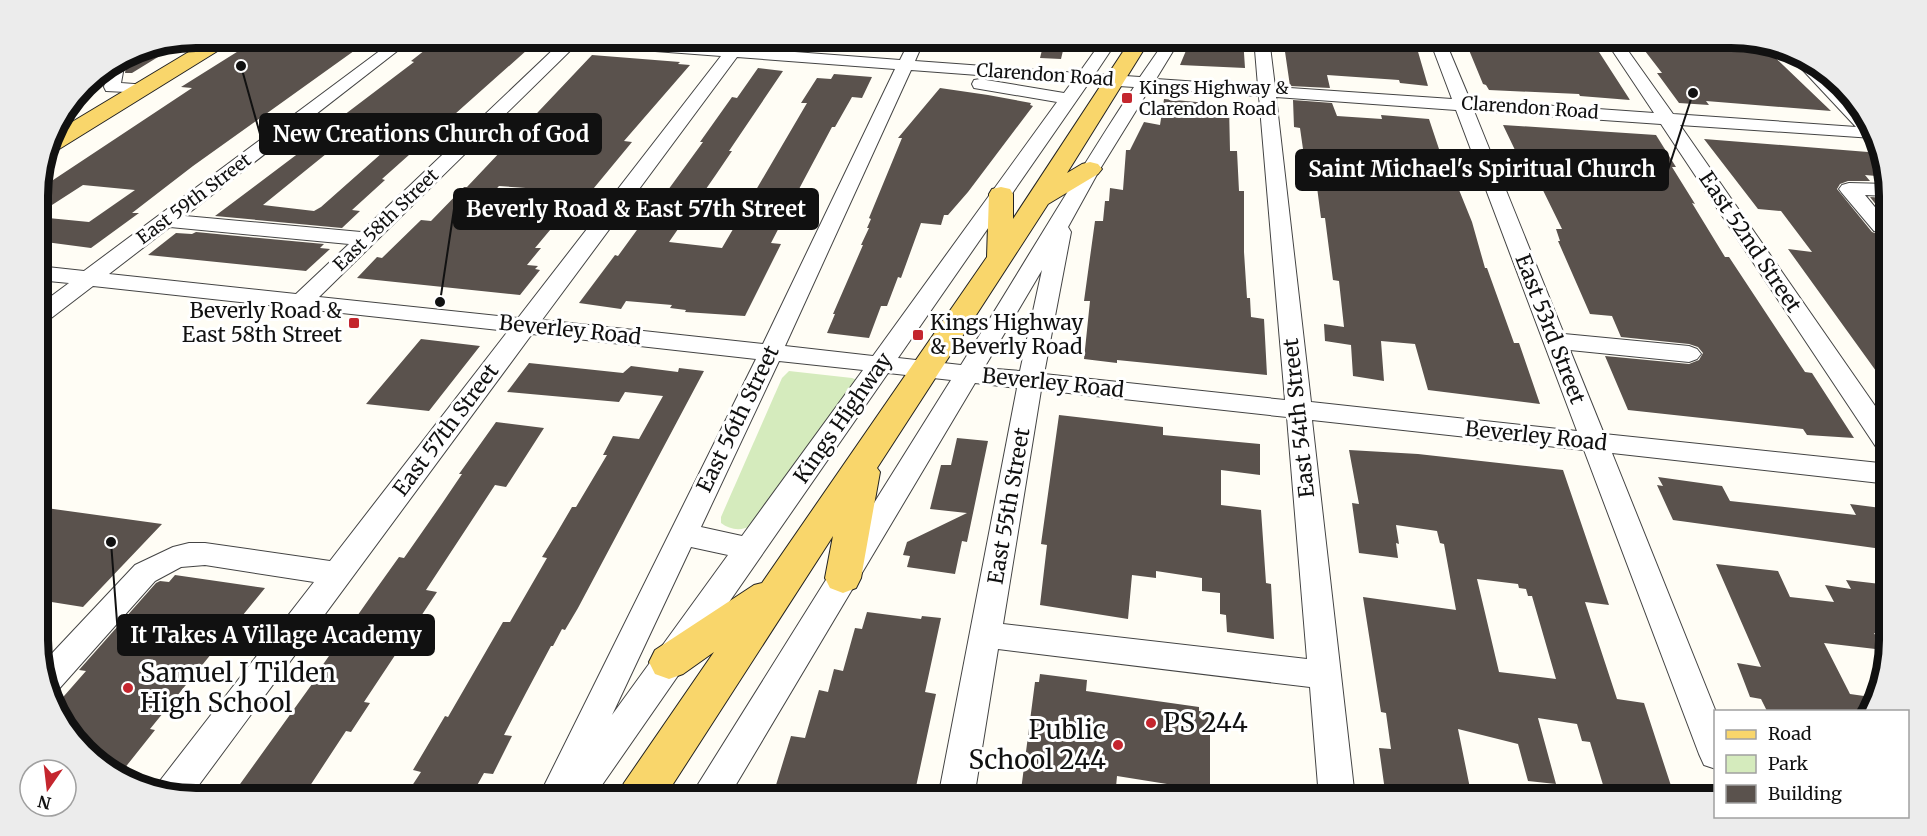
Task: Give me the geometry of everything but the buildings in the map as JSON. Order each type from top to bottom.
[{"type":"main road","points":[[60,137],[209,48]]},
{"type":"main road","name":"Kings Highway","points":[[646,788],[1037,202],[1134,48]]},
{"type":"main road","points":[[1037,202],[1090,169]]},
{"type":"main road","points":[[1000,257],[1001,194]]},
{"type":"main road","points":[[843,578],[865,459]]},
{"type":"main road","points":[[669,662],[780,587]]},
{"type":"street","name":"East 59th Street","points":[[48,309],[393,48]]},
{"type":"street","name":"East 58th Street","points":[[301,302],[564,48]]},
{"type":"street","name":"East 57th Street","points":[[176,787],[736,48]]},
{"type":"street","name":"Clarendon Road","points":[[765,48],[906,64],[1084,78],[1864,132]]},
{"type":"street","name":"East 56th Street","points":[[560,788],[771,352],[913,48]]},
{"type":"street","points":[[1092,48],[1099,57]]},
{"type":"street","name":"Kings Highway","points":[[580,788],[1105,48]]},
{"type":"street","points":[[715,788],[1065,215],[1090,169],[1168,48]]},
{"type":"street","name":"East 54th Street","points":[[1263,48],[1336,788]]},
{"type":"street","name":"East 53rd Street","points":[[1441,48],[1714,749]]},
{"type":"street","name":"East 52nd Street","points":[[1619,48],[1879,431]]},
{"type":"street","points":[[906,64],[923,74],[1067,99]]},
{"type":"street","points":[[115,73],[112,87],[141,89]]},
{"type":"street","points":[[1819,78],[1855,116]]},
{"type":"street","points":[[1879,190],[1849,189],[1879,225]]},
{"type":"street","name":"East 55th Street","points":[[958,788],[1032,380],[1065,215]]},
{"type":"street","points":[[166,220],[366,239]]},
{"type":"street","name":"Beverley Road","points":[[48,274],[1879,473]]},
{"type":"street","points":[[1555,341],[1689,354]]},
{"type":"street","points":[[682,534],[750,549]]},
{"type":"street","points":[[52,674],[145,573],[174,558],[189,554],[205,554],[337,574]]},
{"type":"street","points":[[986,635],[1325,675]]},
{"type":"green space","points":[[789,371],[857,380],[751,526],[739,529],[728,527],[721,523],[721,517],[782,378]]},
{"type":"place","name":"New Creations Church of God","points":[[241,66]]},
{"type":"place","name":"Saint Michael's Spiritual Church","points":[[1693,93]]},
{"type":"place","name":"Kings Highway & Clarendon Road","points":[[1127,98]]},
{"type":"place","name":"Beverly Road & East 57th Street","points":[[440,302]]},
{"type":"place","name":"Beverly Road & East 58th Street","points":[[354,323]]},
{"type":"place","name":"Kings Highway & Beverly Road","points":[[918,335]]},
{"type":"place","name":"It Takes A Village Academy","points":[[111,542]]},
{"type":"place","name":"Samuel J Tilden High School","points":[[128,688]]},
{"type":"place","name":"PS 244","points":[[1151,723]]},
{"type":"place","name":"Public School 244","points":[[1118,745]]}]
